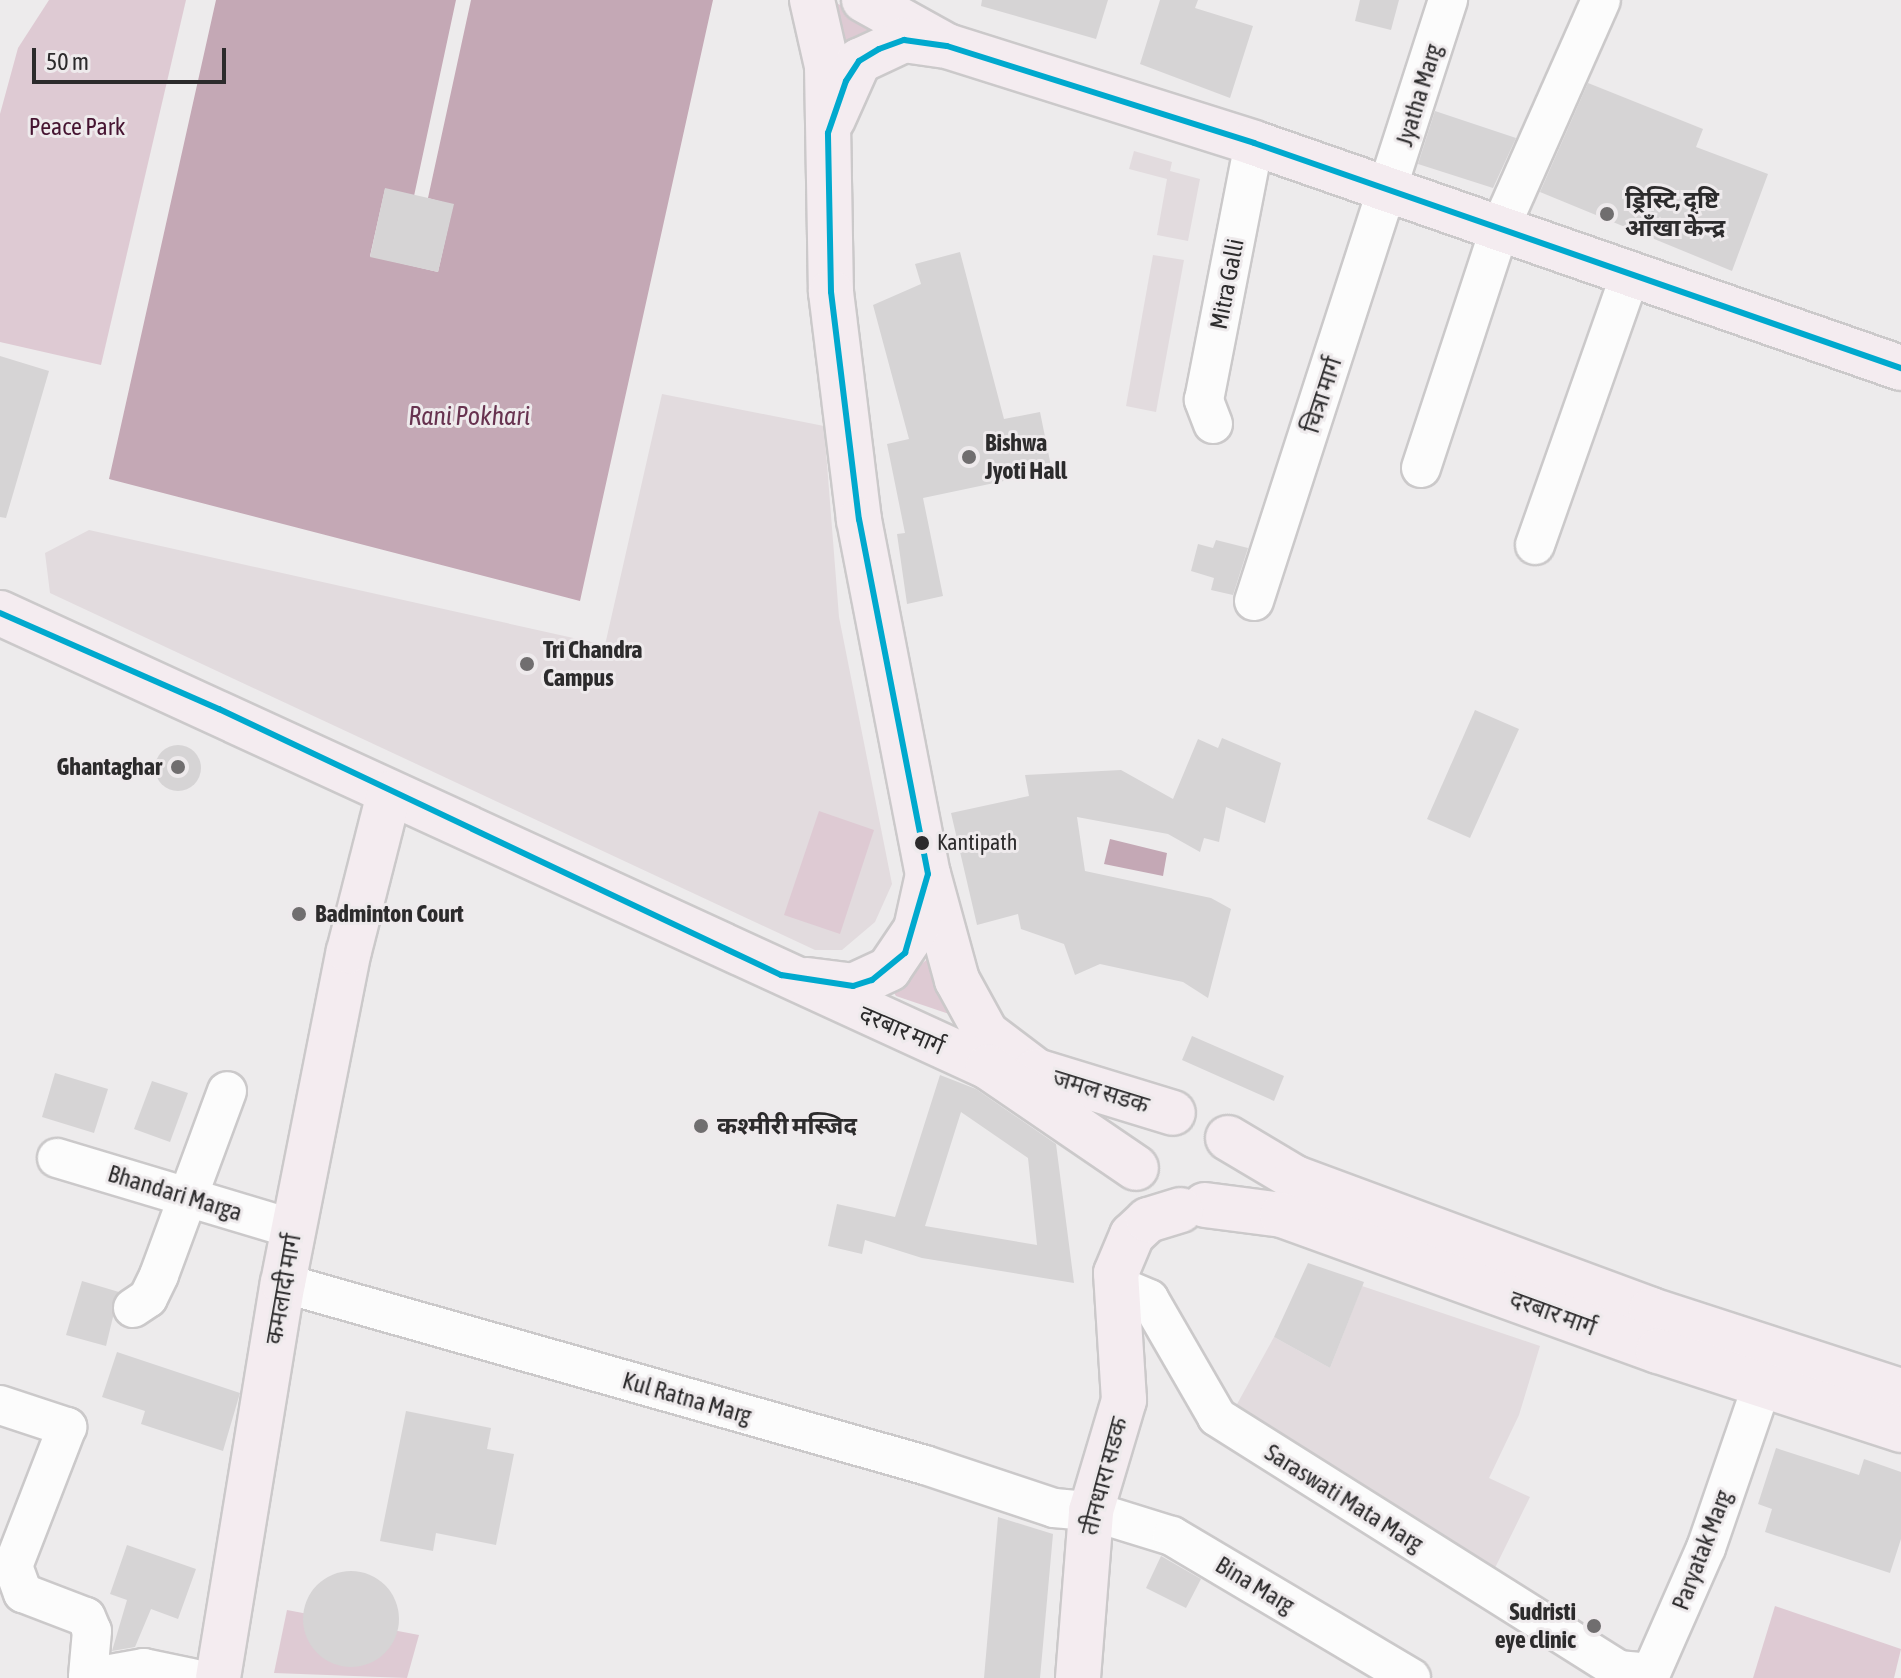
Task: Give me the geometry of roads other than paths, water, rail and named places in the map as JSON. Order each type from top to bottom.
[{"type":"main road","name":"जमल सडक","points":[[812,0],[827,66],[831,292],[859,520],[928,874],[967,1007],[986,1033],[1048,1076],[1173,1113]]},
{"type":"main road","points":[[864,0],[947,46]]},
{"type":"main road","points":[[828,133],[859,61],[904,40],[947,46],[1254,143],[1901,368]]},
{"type":"main road","name":"दरबार मार्ग","points":[[0,613],[219,709],[389,794],[988,1067],[1136,1168]]},
{"type":"main road","name":"कमलादी मार्ग","points":[[218,1678],[293,1229],[389,794]]},
{"type":"main road","points":[[781,975],[853,986],[889,969],[916,929],[928,874]]},
{"type":"main road","points":[[1116,1279],[1140,1228],[1193,1207],[1217,1196],[1232,1169],[1228,1138],[1211,1119],[1173,1113],[1148,1127],[1136,1168],[1147,1192],[1193,1207]]},
{"type":"main road","name":"दरबार मार्ग","points":[[1228,1138],[1295,1178],[1651,1310],[1901,1391]]},
{"type":"main road","name":"दरबार मार्ग","points":[[1193,1207],[1282,1215],[1762,1385],[1901,1430]]},
{"type":"main road","name":"तीनधारा सडक","points":[[1078,1678],[1091,1511],[1123,1409],[1116,1279]]},
{"type":"street","name":"Jyatha Marg","points":[[1389,189],[1448,0]]},
{"type":"street","points":[[1421,468],[1500,228],[1601,0]]},
{"type":"street","name":"Mitra Galli","points":[[1213,424],[1204,400],[1254,143]]},
{"type":"street","name":"चित्रा मार्ग","points":[[1254,601],[1389,189]]},
{"type":"street","points":[[1535,545],[1631,273]]},
{"type":"street","points":[[133,1308],[148,1298],[227,1091]]},
{"type":"street","name":"Bhandari Marga","points":[[57,1158],[293,1229]]},
{"type":"street","name":"Saraswati Mata Marg","points":[[1116,1279],[1149,1299],[1207,1405],[1228,1425],[1616,1674]]},
{"type":"street","name":"Kul Ratna Marg","points":[[283,1283],[925,1465],[1054,1508],[1091,1511]]},
{"type":"street","name":"Paryatak Marg","points":[[1616,1674],[1651,1673],[1706,1548],[1762,1385]]},
{"type":"street","points":[[0,1405],[67,1427],[13,1566],[23,1593],[86,1617],[92,1631],[88,1677],[144,1668],[192,1678]]},
{"type":"street","name":"Bina Marg","points":[[1091,1511],[1172,1536],[1411,1678]]},
{"type":"water","name":"Rani Pokhari","points":[[216,0],[456,0],[414,196],[385,189],[370,256],[438,272],[453,205],[428,198],[471,0],[713,0],[580,601],[109,479]]},
{"type":"water","points":[[1110,839],[1167,853],[1163,876],[1104,864]]},
{"type":"place","name":"ड्रिस्टि, दृष्टि आँखा केन्द्र","points":[[1607,214]]},
{"type":"place","name":"Bishwa Jyoti Hall","points":[[969,457]]},
{"type":"place","name":"Tri Chandra Campus","points":[[527,664]]},
{"type":"place","name":"Ghantaghar","points":[[178,767]]},
{"type":"place","name":"Kantipath","points":[[922,843]]},
{"type":"place","name":"Badminton Court","points":[[299,914]]},
{"type":"place","name":"कश्मीरी मस्जिद","points":[[701,1126]]},
{"type":"place","name":"Sudristi eye clinic","points":[[1594,1626]]},
{"type":"park label","name":"Peace Park","points":[[77,127]]}]
